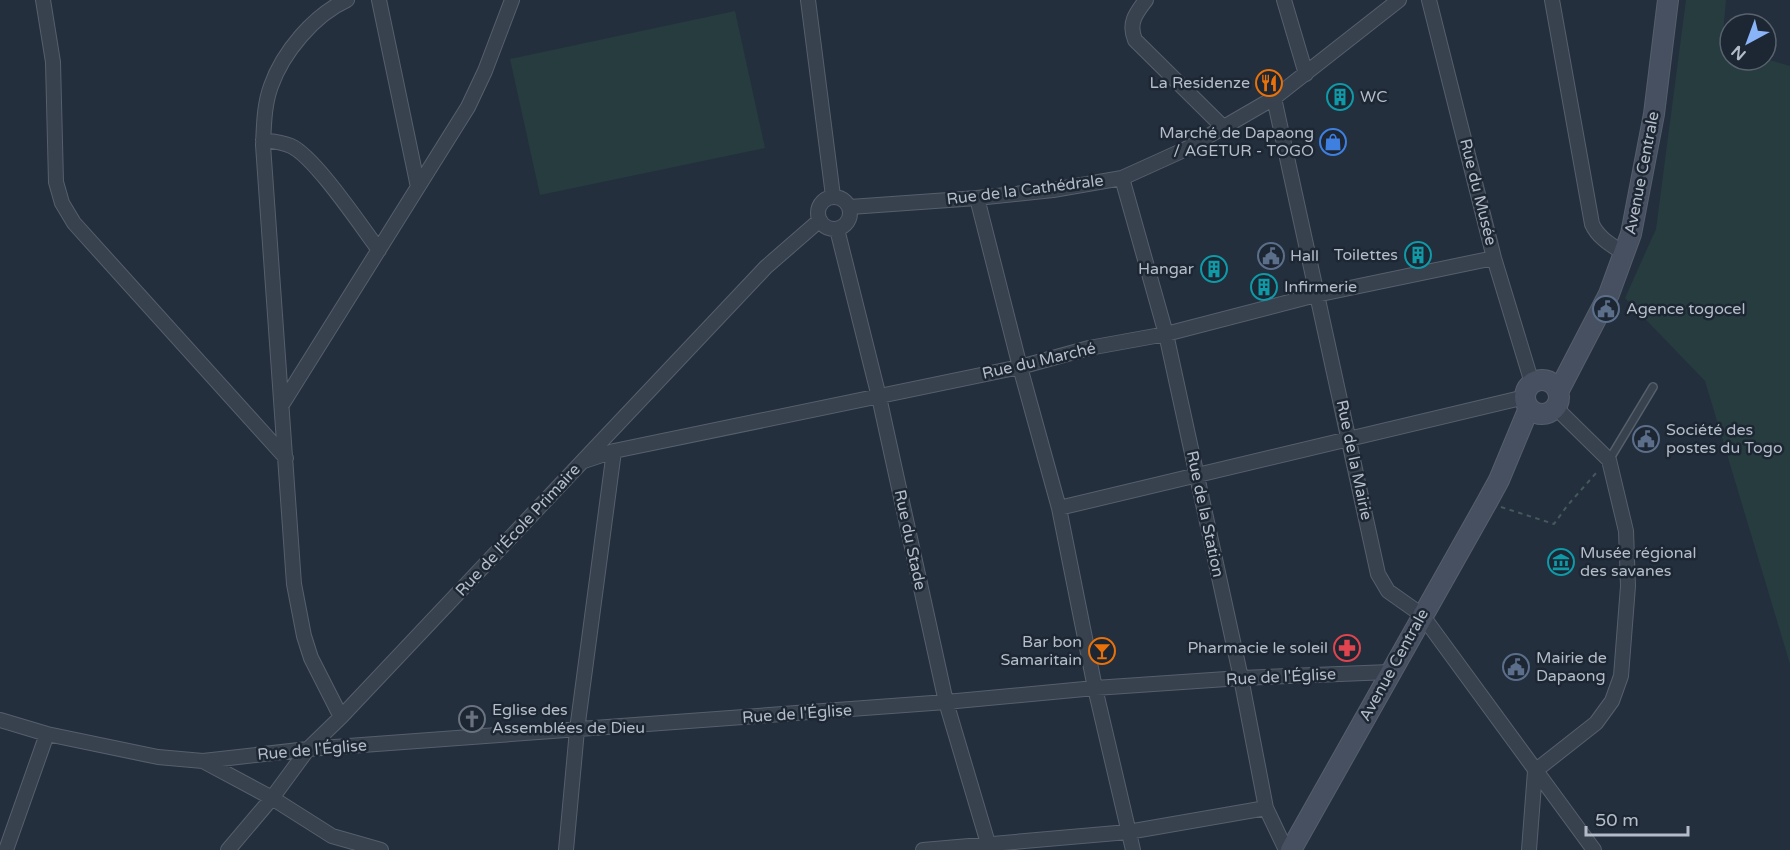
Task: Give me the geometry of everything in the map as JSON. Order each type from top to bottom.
[{"type":"main road","name":"Avenue Centrale","points":[[1288,850],[1487,502],[1541,397],[1586,337],[1609,294],[1635,216],[1654,114],[1668,0]]},
{"type":"street","points":[[43,0],[53,62],[56,182],[62,203],[74,223],[286,458]]},
{"type":"street","points":[[341,717],[311,658],[298,610],[294,584],[263,140],[264,114],[272,85],[288,54],[307,30],[322,16],[347,0]]},
{"type":"street","points":[[379,0],[418,187]]},
{"type":"street","points":[[283,403],[468,107],[485,71],[512,0]]},
{"type":"street","points":[[808,0],[832,196]]},
{"type":"street","points":[[1146,0],[1135,14],[1131,24],[1135,40],[1224,128]]},
{"type":"street","points":[[1284,0],[1306,74]]},
{"type":"street","name":"Rue de la Cathédrale","points":[[850,207],[1053,190],[1122,178],[1186,149],[1274,98],[1399,0]]},
{"type":"street","name":"Rue du Musée","points":[[1429,0],[1494,258],[1541,397],[1609,460]]},
{"type":"street","points":[[1552,0],[1592,224],[1595,231],[1624,254]]},
{"type":"street","name":"Rue de la Mairie","points":[[1274,98],[1378,574],[1388,591],[1422,615],[1594,850]]},
{"type":"street","points":[[263,140],[292,147],[302,153],[380,250]]},
{"type":"street","name":"Rue de la Station","points":[[1122,178],[1166,334],[1241,678],[1266,808],[1288,850]]},
{"type":"street","points":[[832,196],[843,199],[850,207],[851,213],[847,224],[837,229],[827,227],[818,215],[820,205],[832,196]]},
{"type":"street","points":[[976,198],[1059,508],[1095,688],[1133,850]]},
{"type":"street","name":"Rue de l'École Primaire","points":[[228,850],[272,798],[308,749],[341,717],[766,267],[820,220]]},
{"type":"street","name":"Rue du Stade","points":[[837,229],[879,396],[946,702],[989,848]]},
{"type":"street","name":"Rue du Marché","points":[[584,461],[614,451],[1020,367],[1089,348],[1166,334],[1316,295],[1494,258]]},
{"type":"street","points":[[1059,508],[1541,397]]},
{"type":"street","points":[[566,850],[577,730],[614,451]]},
{"type":"street","points":[[1529,850],[1535,771],[1596,723],[1612,702],[1618,688],[1628,586],[1628,558],[1626,531],[1609,460]]},
{"type":"street","name":"Rue de l'Église","points":[[203,761],[308,749],[946,702],[1095,688],[1241,678],[1390,672]]},
{"type":"street","points":[[0,720],[46,734],[158,757],[203,761],[272,798],[332,843],[381,850]]},
{"type":"street","points":[[6,850],[46,734]]},
{"type":"street","points":[[923,850],[989,848],[1128,832],[1266,808]]},
{"type":"lane","points":[[1609,460],[1653,387]]},
{"type":"path","points":[[1487,502],[1554,524],[1567,506],[1609,460]]},
{"type":"green space","points":[[1686,0],[1726,0],[1725,12],[1718,12],[1718,72],[1778,72],[1778,62],[1790,66],[1790,664],[1705,381],[1625,298],[1656,229]]},
{"type":"green space","points":[[735,11],[765,148],[540,195],[510,59]]},
{"type":"place","name":"La Residenze","points":[[1269,83]]},
{"type":"place","name":"WC","points":[[1340,97]]},
{"type":"place","name":"Marché de Dapaong / AGETUR - TOGO","points":[[1333,142]]},
{"type":"place","name":"Toilettes","points":[[1418,255]]},
{"type":"place","name":"Hall","points":[[1271,256]]},
{"type":"place","name":"Hangar","points":[[1214,269]]},
{"type":"place","name":"Infirmerie","points":[[1264,287]]},
{"type":"place","name":"Agence togocel","points":[[1606,309]]},
{"type":"place","name":"Société des postes du Togo","points":[[1646,439]]},
{"type":"place","name":"Musée régional des savanes","points":[[1561,562]]},
{"type":"place","name":"Pharmacie le soleil","points":[[1347,648]]},
{"type":"place","name":"Bar bon Samaritain","points":[[1102,651]]},
{"type":"place","name":"Mairie de Dapaong","points":[[1516,667]]},
{"type":"place","name":"Eglise des Assemblées de Dieu","points":[[472,719]]}]
